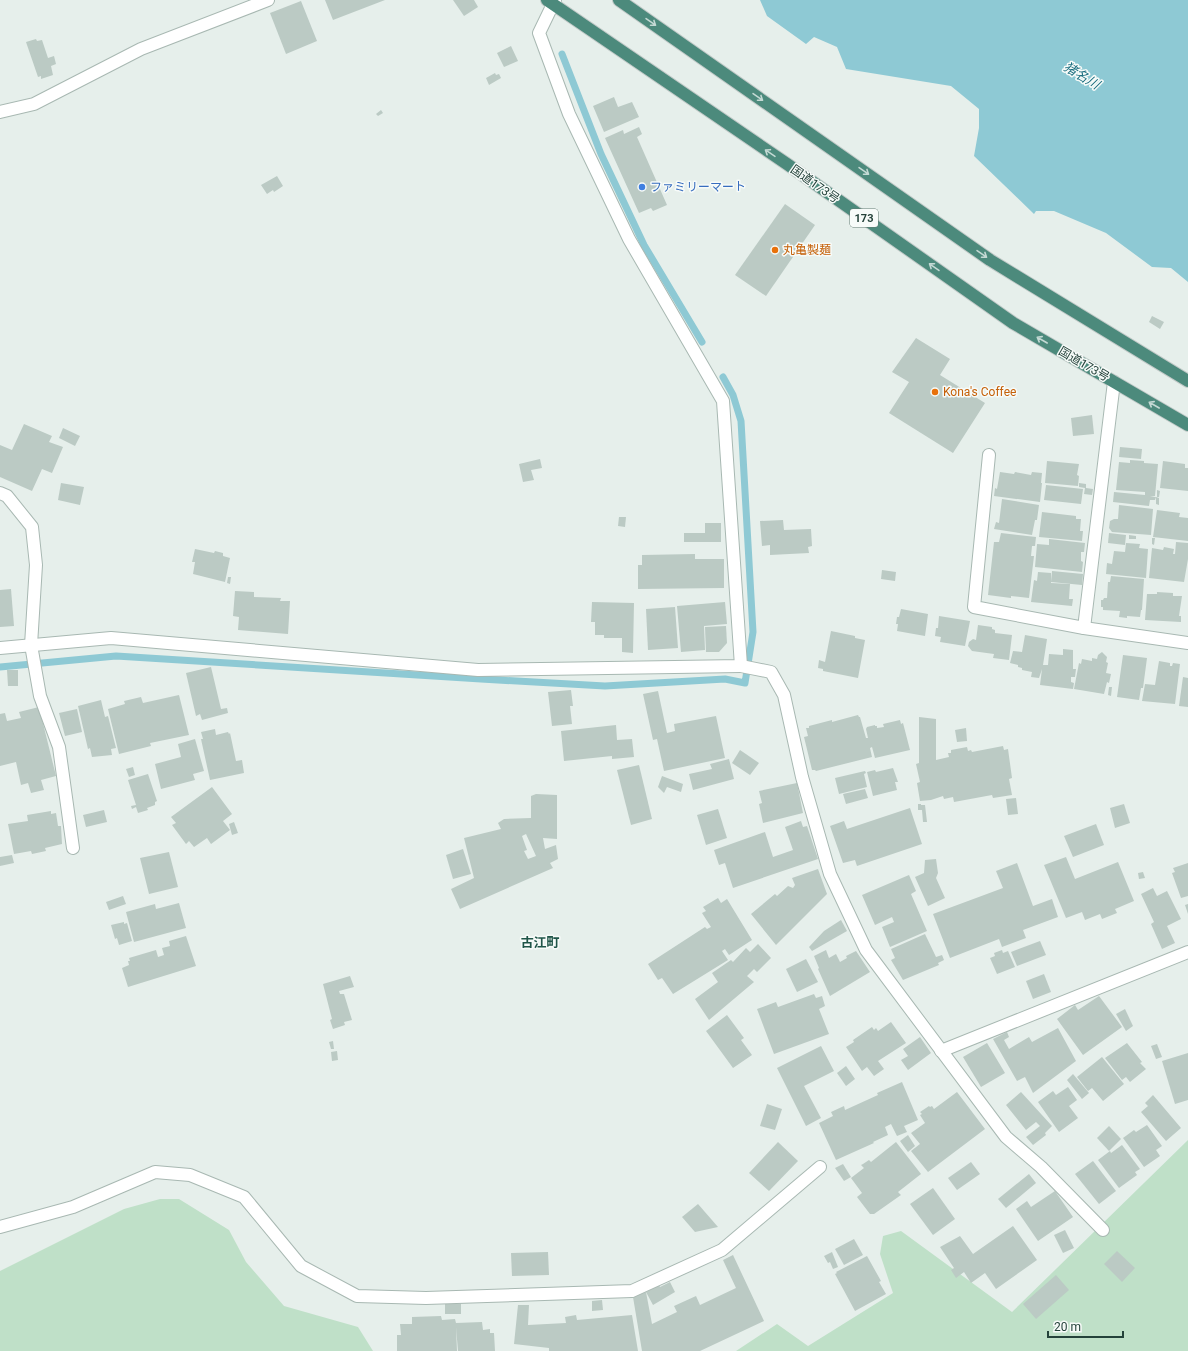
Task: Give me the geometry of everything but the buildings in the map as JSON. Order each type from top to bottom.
[{"type":"highway","points":[[619,0],[990,260],[1188,381]]},
{"type":"highway","name":"国道173号","points":[[551,1],[1013,323],[1188,425]]},
{"type":"street","points":[[0,112],[34,104],[141,50],[268,0]]},
{"type":"street","points":[[551,1],[539,33],[569,114],[629,239],[723,401],[741,666]]},
{"type":"street","points":[[1084,628],[1114,382]]},
{"type":"street","points":[[988,455],[974,607],[1084,628],[1188,643]]},
{"type":"street","points":[[0,493],[7,496],[32,527],[36,565],[31,645],[40,696],[59,746],[73,848]]},
{"type":"street","points":[[0,648],[111,638],[478,670],[741,666],[771,672],[784,695],[802,777],[830,874],[866,950],[1006,1137],[1041,1167],[1103,1230]]},
{"type":"street","points":[[941,1051],[1188,952]]},
{"type":"street","points":[[0,1227],[73,1207],[155,1172],[190,1175],[244,1196],[301,1266],[357,1296],[426,1298],[632,1291],[722,1250],[820,1166]]},
{"type":"green space","points":[[1188,1140],[1188,1351],[736,1351],[777,1324],[808,1346],[893,1293],[880,1254],[883,1236],[901,1231],[1012,1312]]},
{"type":"green space","points":[[160,1199],[179,1199],[229,1230],[246,1262],[284,1306],[358,1327],[373,1351],[0,1351],[0,1271],[124,1209]]},
{"type":"water","name":"猪名川","points":[[760,0],[1188,0],[1188,282],[1171,268],[1152,267],[1106,233],[1054,211],[1036,211],[1034,214],[974,156],[979,128],[979,109],[951,86],[846,69],[837,47],[814,37],[806,44],[767,16]]},
{"type":"waterway","points":[[562,54],[601,154],[644,245],[702,342]]},
{"type":"waterway","points":[[0,667],[116,656],[605,686],[725,679],[745,683],[753,632],[741,421],[733,395],[723,377]]},
{"type":"place","name":"ファミリーマート","points":[[642,187]]},
{"type":"place","name":"丸亀製麺","points":[[775,250]]},
{"type":"place","name":"Kona's Coffee","points":[[935,392]]},
{"type":"district","name":"古江町","points":[[540,942]]}]
